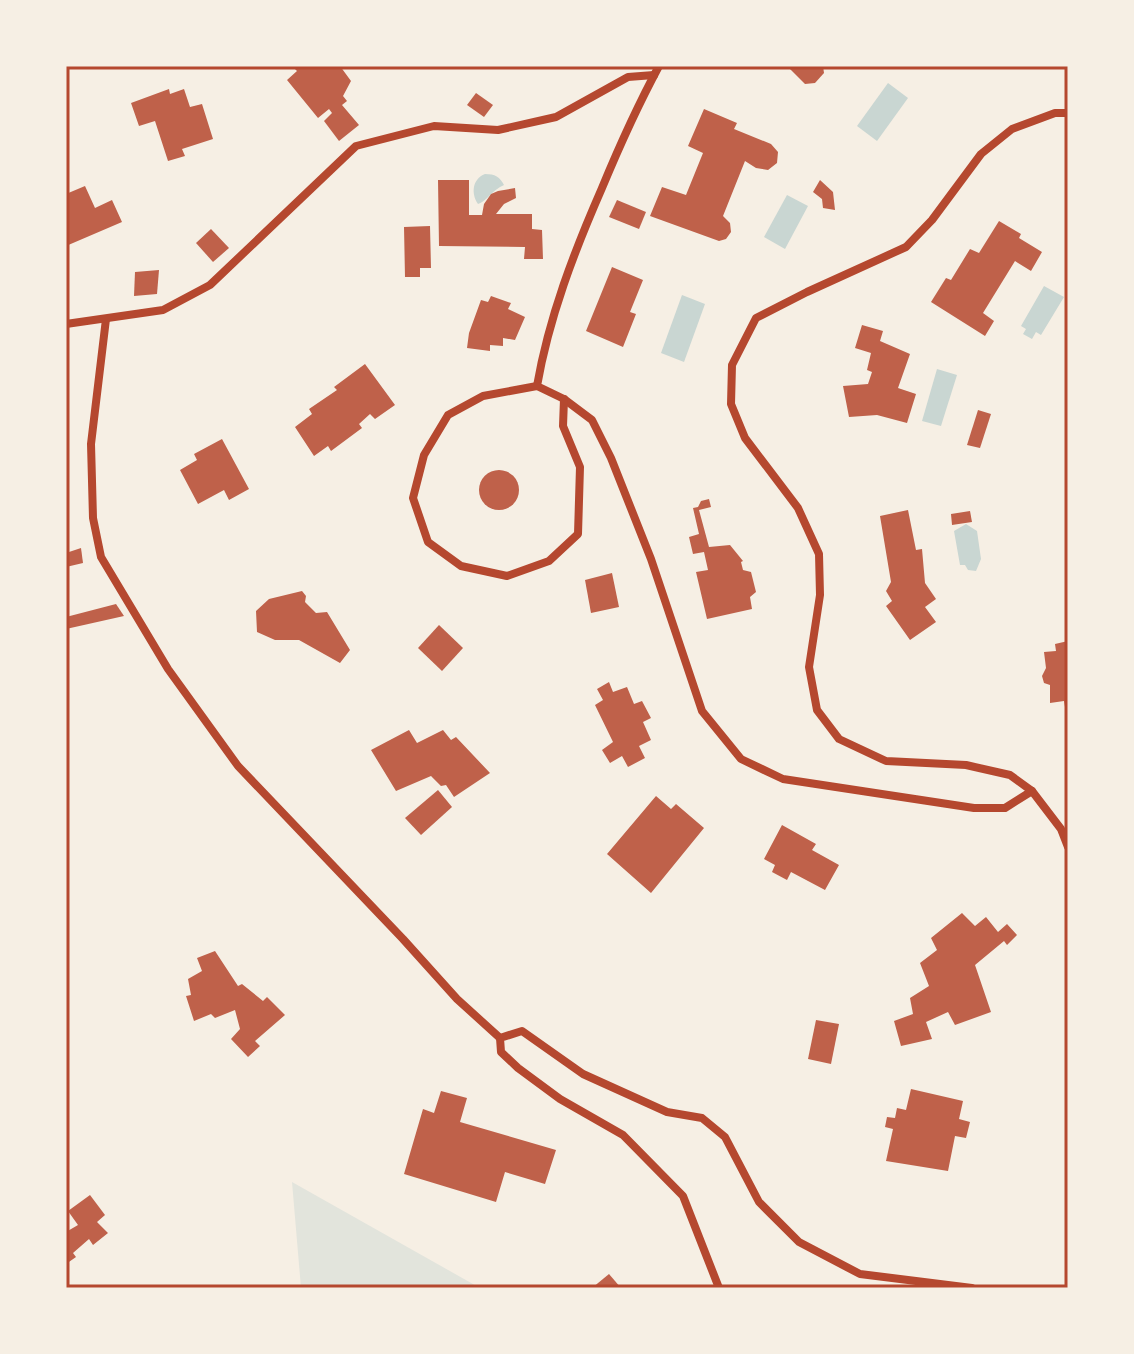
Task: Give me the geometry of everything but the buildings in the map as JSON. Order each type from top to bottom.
[{"type":"street","points":[[66,324],[163,310],[210,285],[356,146],[434,126],[498,130],[556,117],[628,77],[657,70]]},
{"type":"street","points":[[537,386],[545,342],[577,247],[657,70]]},
{"type":"street","points":[[1068,113],[1055,113],[1012,129],[981,154],[932,220],[906,247],[756,318],[732,365],[731,404],[745,438],[798,508],[819,554],[820,595],[809,667],[817,710],[839,739],[886,761],[966,765],[1010,775],[1032,791],[1061,829],[1068,847]]},
{"type":"street","points":[[106,319],[91,444],[93,518],[101,557],[168,669],[238,766],[457,999],[500,1038],[501,1052],[560,1099],[623,1135],[683,1196],[719,1288]]},
{"type":"street","points":[[564,399],[563,426],[580,467],[578,534],[549,561],[507,576],[461,566],[428,542],[413,498],[424,455],[448,415],[483,396],[537,386],[564,399],[592,420],[611,458],[651,559],[702,711],[741,759],[783,779],[974,808],[1005,808],[1032,791]]},
{"type":"street","points":[[500,1038],[522,1031],[583,1074],[667,1112],[702,1118],[725,1137],[759,1202],[799,1242],[860,1274],[972,1288]]},
{"type":"shaded area","points":[[888,83],[908,98],[877,141],[857,126]]},
{"type":"shaded area","points":[[485,174],[497,176],[504,185],[478,204],[474,187],[477,179]]},
{"type":"shaded area","points":[[787,195],[808,206],[785,249],[764,237]]},
{"type":"shaded area","points":[[1044,286],[1064,297],[1041,335],[1036,332],[1032,339],[1023,334],[1026,329],[1021,326]]},
{"type":"shaded area","points":[[682,295],[705,304],[684,362],[661,353]]},
{"type":"shaded area","points":[[937,369],[957,375],[941,426],[922,421]]},
{"type":"shaded area","points":[[966,524],[977,531],[981,559],[976,571],[960,565],[954,531]]},
{"type":"shaded area","points":[[292,1182],[480,1288],[301,1288]]}]
